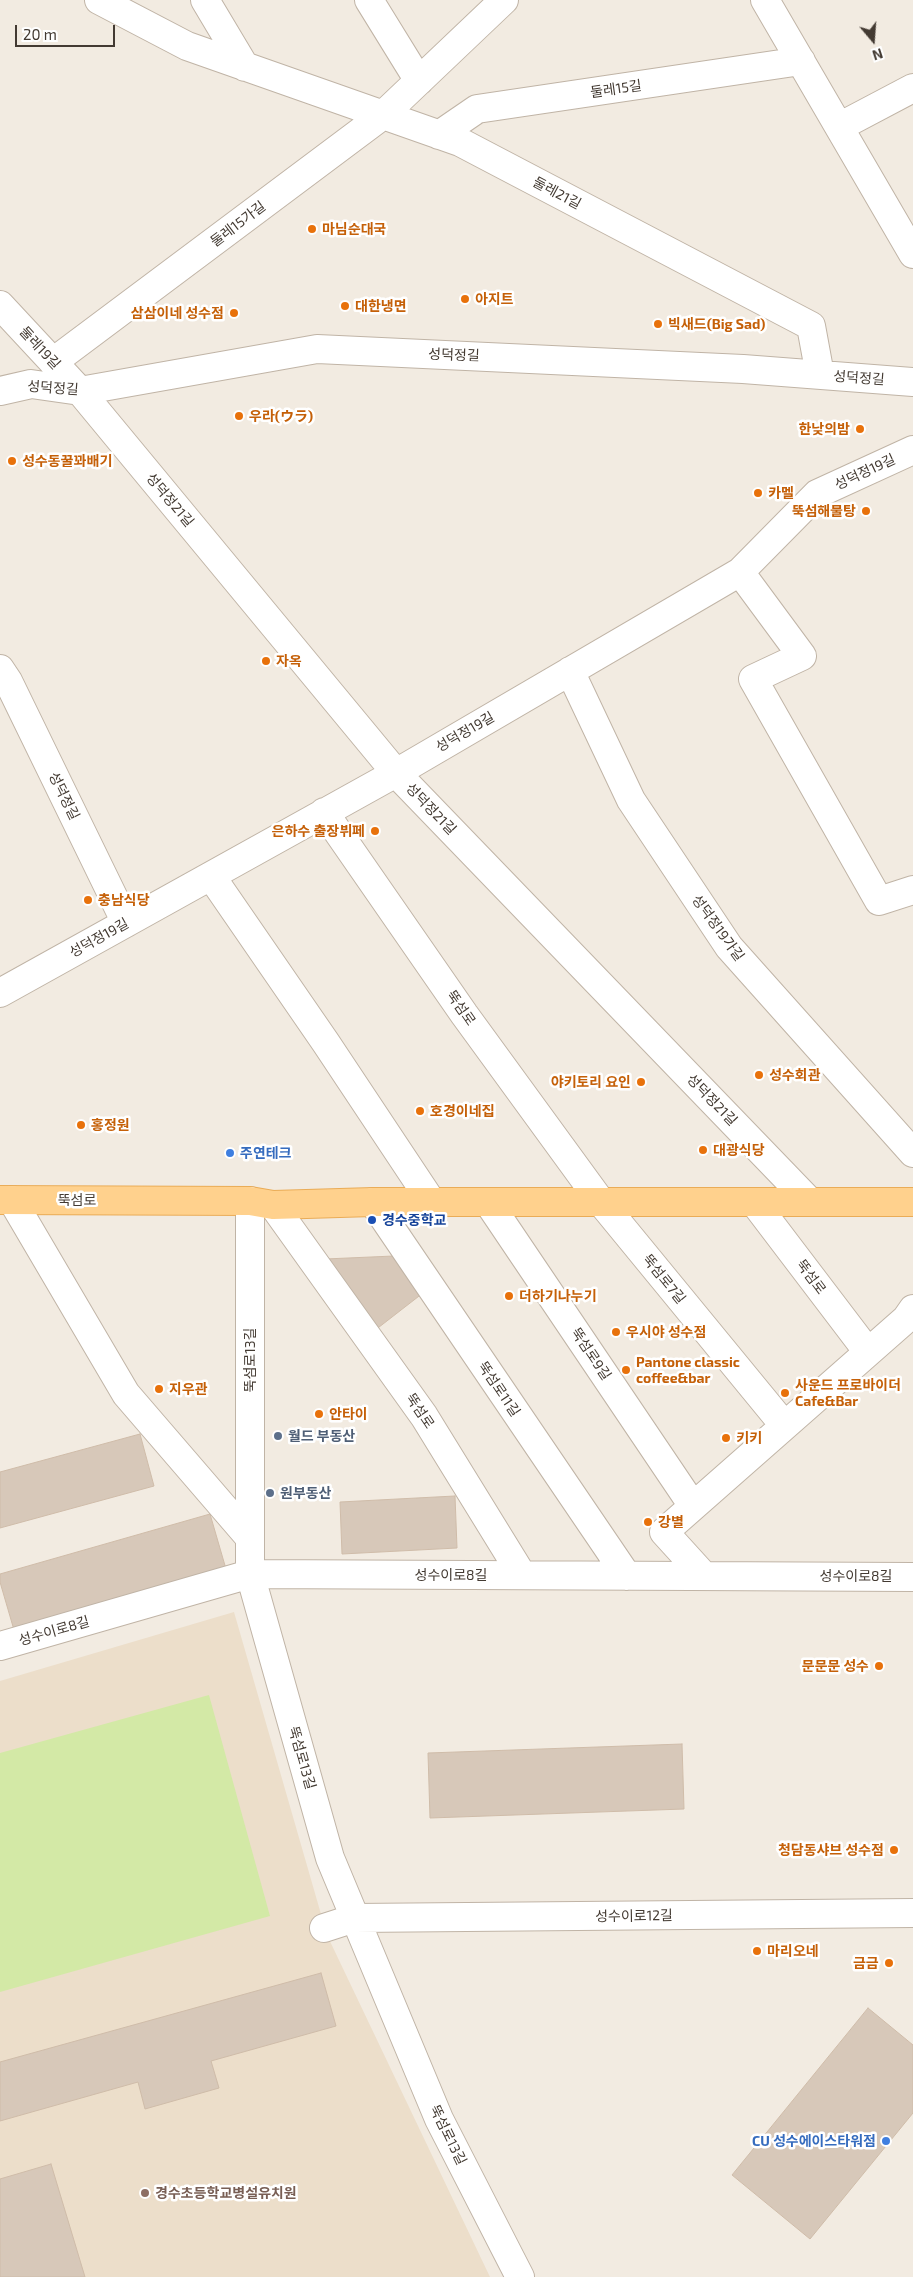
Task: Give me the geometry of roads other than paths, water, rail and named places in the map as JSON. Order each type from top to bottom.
[{"type":"main road","name":"뚝섬로","points":[[6,1200],[262,1203],[431,1201],[913,1202]]},
{"type":"street","name":"둘레21길","points":[[99,0],[187,46],[460,142],[811,326],[820,375]]},
{"type":"street","points":[[205,0],[245,66]]},
{"type":"street","points":[[369,0],[419,81]]},
{"type":"street","name":"둘레15가길","points":[[53,362],[383,115],[504,0]]},
{"type":"street","points":[[765,0],[913,254]]},
{"type":"street","name":"둘레15길","points":[[438,135],[477,109],[801,61]]},
{"type":"street","points":[[839,127],[913,88]]},
{"type":"street","name":"둘레19길","points":[[0,305],[80,392]]},
{"type":"street","name":"성덕정길","points":[[0,391],[31,384],[80,392],[318,349],[714,368],[913,382]]},
{"type":"street","name":"성덕정21길","points":[[80,392],[396,773],[810,1202]]},
{"type":"street","name":"성덕정19길","points":[[0,993],[396,773],[740,572],[817,494],[913,450]]},
{"type":"street","points":[[740,572],[802,656],[753,679],[879,901],[913,890]]},
{"type":"street","name":"성덕정길","points":[[0,670],[8,681],[126,923]]},
{"type":"street","name":"성덕정19가길","points":[[570,670],[631,800],[729,947],[913,1153]]},
{"type":"street","name":"뚝섬로","points":[[324,812],[464,1014],[601,1202]]},
{"type":"street","points":[[210,876],[326,1043],[431,1201]]},
{"type":"street","points":[[6,1200],[126,1394],[250,1538]]},
{"type":"street","name":"뚝섬로11길","points":[[373,1202],[627,1576]]},
{"type":"street","name":"뚝섬로9길","points":[[488,1202],[693,1506]]},
{"type":"street","name":"뚝섬로7길","points":[[601,1202],[784,1425]]},
{"type":"street","name":"뚝섬로","points":[[754,1202],[868,1352]]},
{"type":"street","name":"뚝섬로","points":[[262,1203],[424,1416],[522,1575]]},
{"type":"street","name":"뚝섬로13길","points":[[262,1203],[250,1574],[330,1858],[439,2119],[520,2277]]},
{"type":"street","points":[[704,1576],[664,1532],[906,1319],[913,1309]]},
{"type":"street","name":"성수이로8길","points":[[0,1646],[250,1574],[913,1577]]},
{"type":"street","name":"성수이로12길","points":[[324,1928],[355,1918],[913,1913]]},
{"type":"place","name":"마님순대국","points":[[312,229]]},
{"type":"place","name":"아지트","points":[[465,299]]},
{"type":"place","name":"대한냉면","points":[[345,306]]},
{"type":"place","name":"삼삼이네 성수점","points":[[234,313]]},
{"type":"place","name":"빅새드(Big Sad)","points":[[658,324]]},
{"type":"place","name":"우라(ウラ)","points":[[239,416]]},
{"type":"place","name":"한낮의밤","points":[[860,429]]},
{"type":"place","name":"성수동꿀꽈배기","points":[[12,461]]},
{"type":"place","name":"카멜","points":[[758,493]]},
{"type":"place","name":"뚝섬해물탕","points":[[866,511]]},
{"type":"place","name":"자옥","points":[[266,661]]},
{"type":"place","name":"은하수 출장뷔페","points":[[375,831]]},
{"type":"place","name":"충남식당","points":[[88,900]]},
{"type":"place","name":"성수회관","points":[[759,1075]]},
{"type":"place","name":"야키토리 요인","points":[[641,1082]]},
{"type":"place","name":"호경이네집","points":[[420,1111]]},
{"type":"place","name":"홍정원","points":[[81,1125]]},
{"type":"place","name":"대광식당","points":[[703,1150]]},
{"type":"place","name":"주연테크","points":[[230,1153]]},
{"type":"place","name":"경수중학교","points":[[372,1220]]},
{"type":"place","name":"더하기나누기","points":[[509,1296]]},
{"type":"place","name":"우시야 성수점","points":[[616,1332]]},
{"type":"place","name":"Pantone classic coffee&bar","points":[[626,1370]]},
{"type":"place","name":"지우관","points":[[159,1389]]},
{"type":"place","name":"사운드 프로바이더 Cafe&Bar","points":[[785,1393]]},
{"type":"place","name":"안타이","points":[[319,1414]]},
{"type":"place","name":"월드 부동산","points":[[278,1436]]},
{"type":"place","name":"키키","points":[[726,1438]]},
{"type":"place","name":"원부동산","points":[[270,1493]]},
{"type":"place","name":"강별","points":[[648,1522]]},
{"type":"place","name":"문문문 성수","points":[[879,1666]]},
{"type":"place","name":"청담동샤브 성수점","points":[[894,1850]]},
{"type":"place","name":"마리오네","points":[[757,1951]]},
{"type":"place","name":"금금","points":[[889,1963]]},
{"type":"place","name":"CU 성수에이스타워점","points":[[886,2141]]},
{"type":"place","name":"경수초등학교병설유치원","points":[[145,2193]]}]
